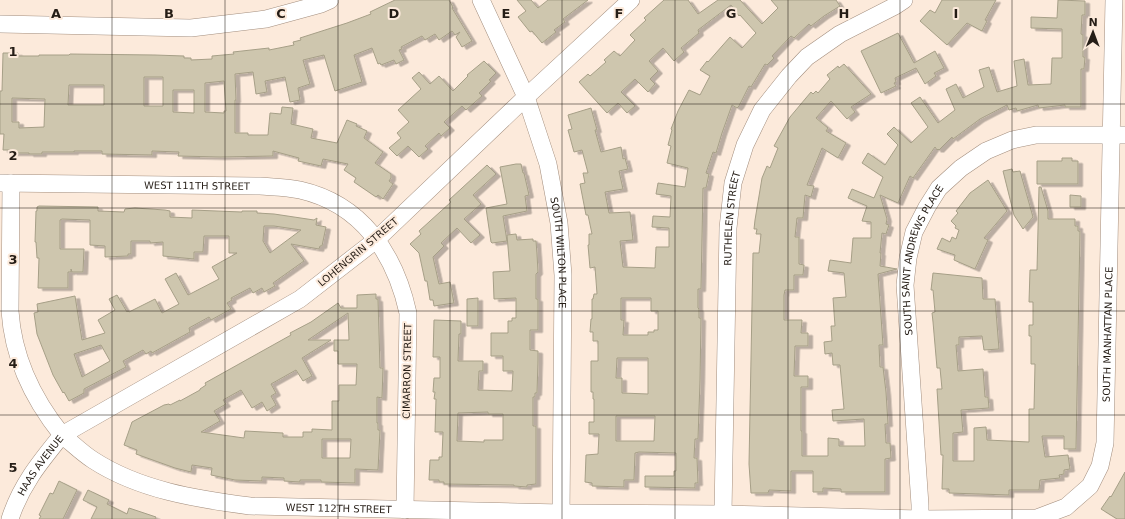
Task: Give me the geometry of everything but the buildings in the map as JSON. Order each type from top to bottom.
[{"type":"street","points":[[0,24],[191,28],[266,19],[322,4],[330,0]]},
{"type":"street","name":"SOUTH WILTON PLACE","points":[[481,0],[526,97],[548,164],[560,223],[563,275],[561,516]]},
{"type":"street","name":"LOHENGRIN STREET","points":[[62,435],[300,299],[376,240],[526,97],[631,0]]},
{"type":"street","name":"RUTHELEN STREET","points":[[723,514],[728,228],[733,183],[745,145],[762,110],[789,76],[806,58],[840,34],[904,0]]},
{"type":"street","name":"SOUTH MANHATTAN PLACE","points":[[920,519],[1037,518],[1066,507],[1090,486],[1100,466],[1105,443],[1118,134],[1114,0]]},
{"type":"street","name":"SOUTH SAINT ANDREWS PLACE","points":[[920,519],[905,285],[908,258],[914,232],[939,188],[961,168],[986,151],[1012,140],[1036,135],[1118,134]]},
{"type":"street","name":"WEST 111TH STREET","points":[[6,183],[260,186],[300,190],[328,200],[356,216],[376,240]]},
{"type":"street","name":"HAAS AVENUE","points":[[6,183],[12,331],[18,358],[28,382],[62,435],[25,483],[10,519]]},
{"type":"street","name":"CIMARRON STREET","points":[[376,240],[392,264],[404,295],[408,313],[405,510]]},
{"type":"street","name":"WEST 112TH STREET","points":[[62,435],[92,460],[125,478],[207,501],[250,506],[561,516],[723,514],[920,519]]}]
